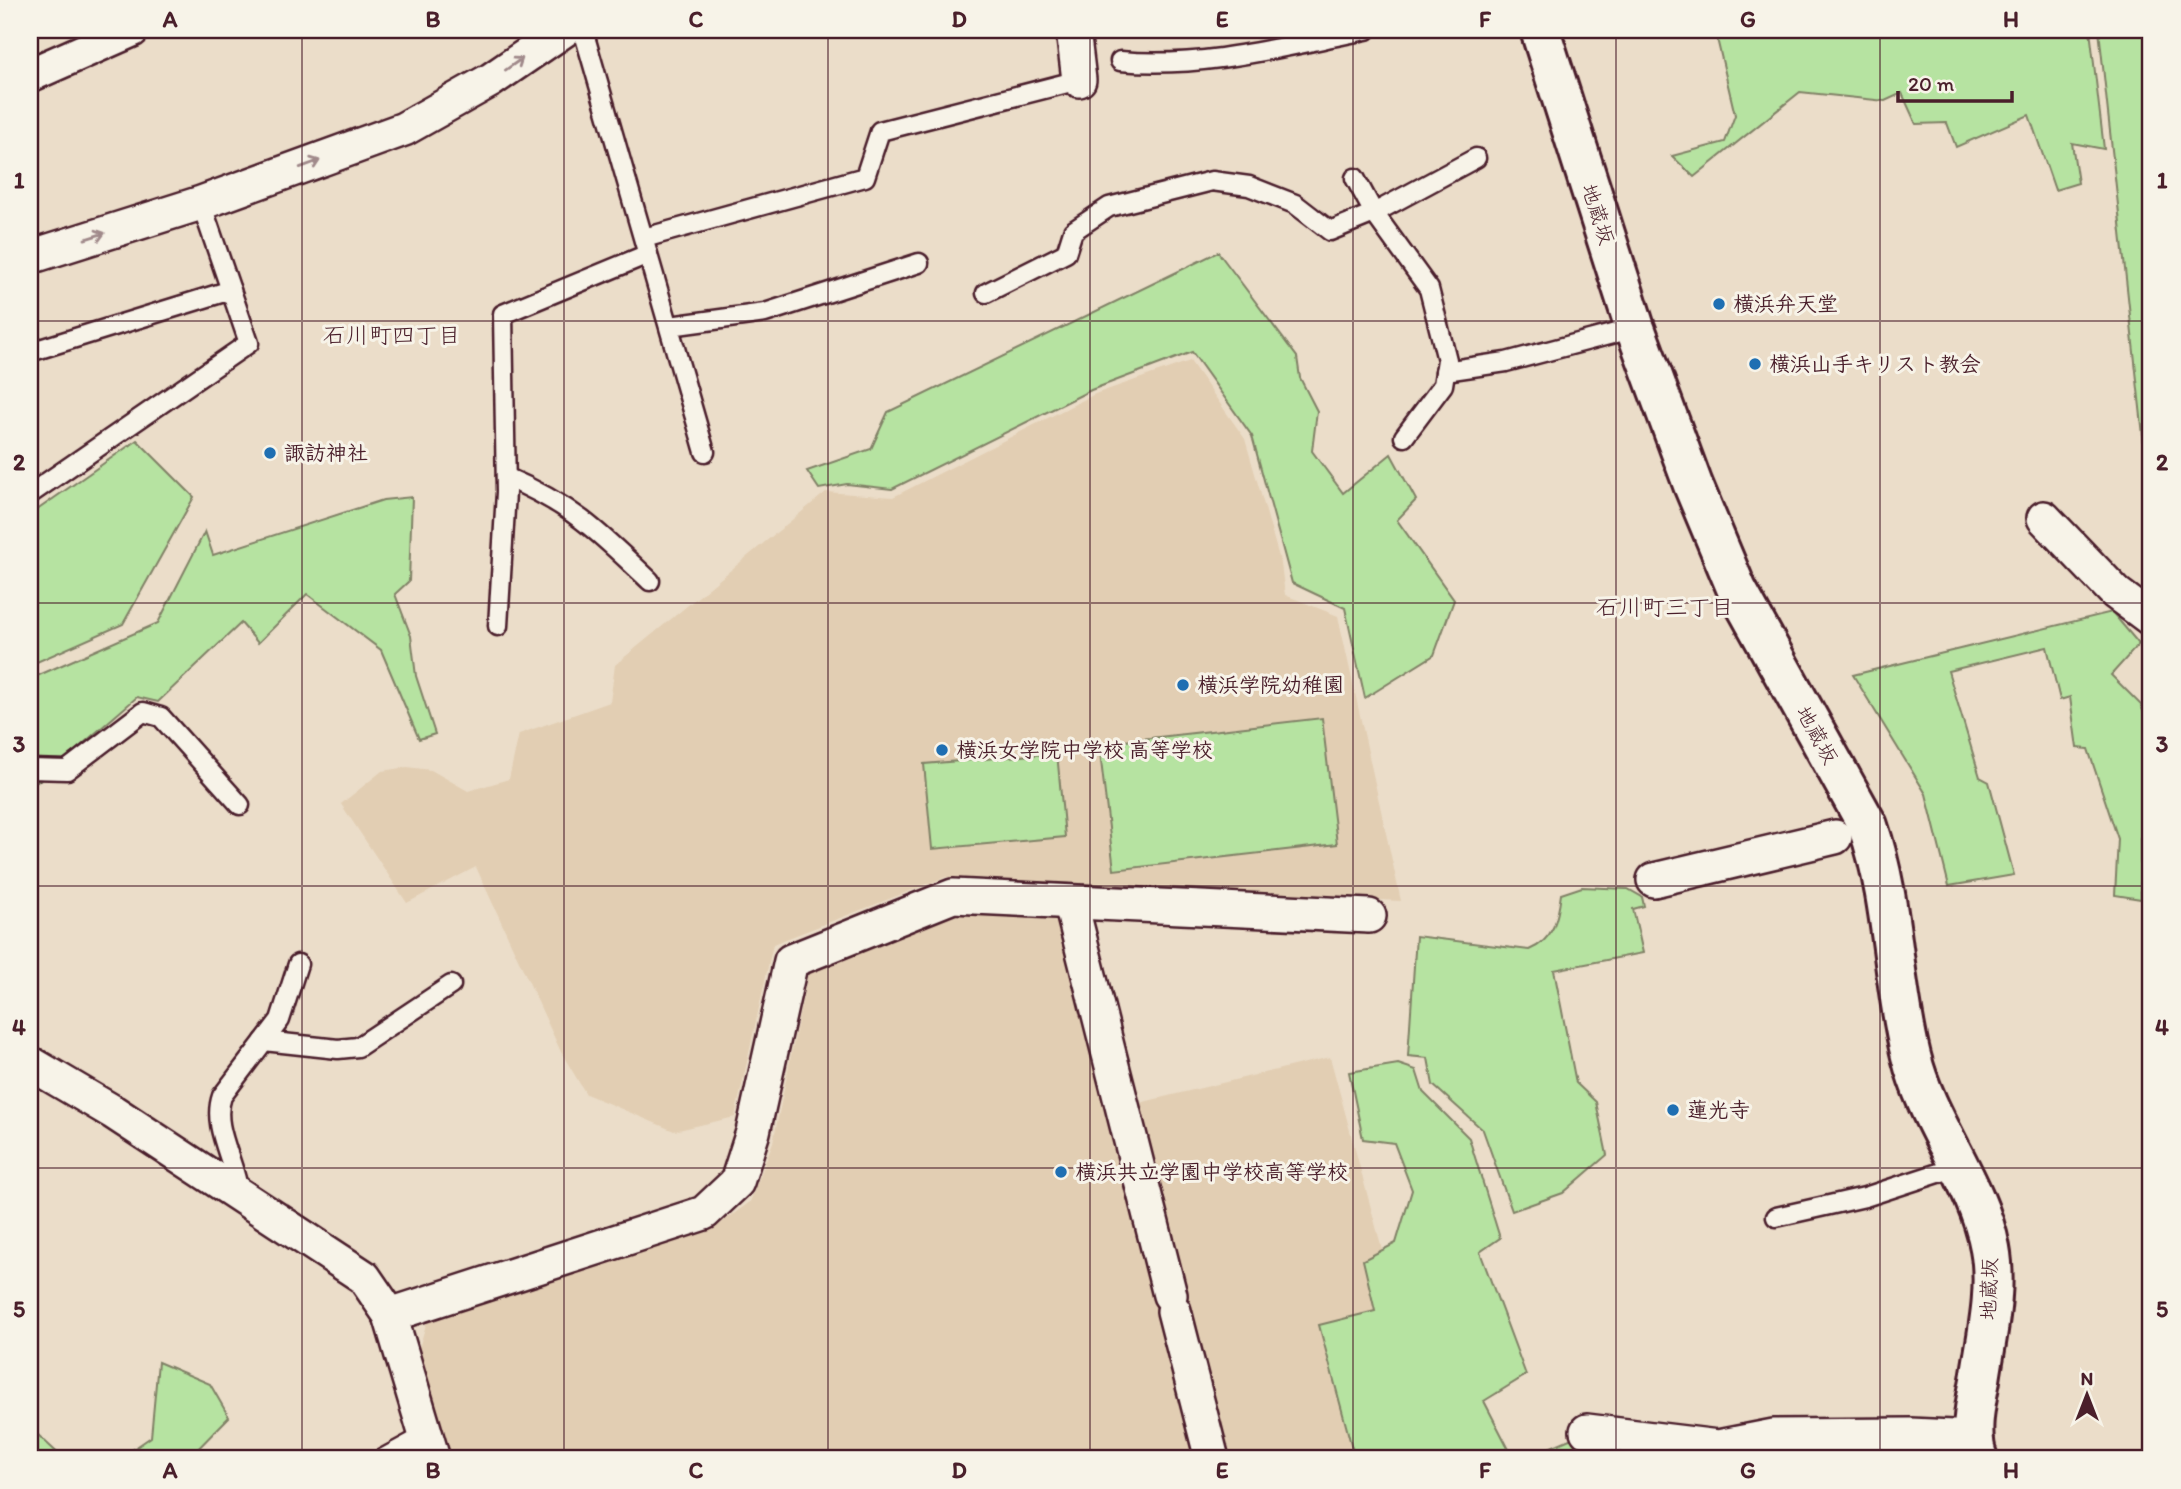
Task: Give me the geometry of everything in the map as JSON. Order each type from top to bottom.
[{"type":"street","points":[[30,75],[132,30]]},
{"type":"street","points":[[30,257],[201,203],[404,129],[491,80],[564,30]]},
{"type":"street","points":[[1073,30],[1079,80]]},
{"type":"street","name":"地蔵坂","points":[[1540,30],[1635,328],[1693,485],[1737,590],[1868,826],[1888,897],[1911,1058],[1985,1228],[1993,1275],[1976,1449]]},
{"type":"street","points":[[2043,518],[2116,593],[2151,619]]},
{"type":"street","points":[[1654,880],[1835,836]]},
{"type":"street","points":[[390,1315],[705,1213],[737,1182],[753,1132],[791,961],[953,896],[1071,904],[1369,916]]},
{"type":"street","points":[[1071,904],[1212,1459]]},
{"type":"street","points":[[30,1063],[113,1112],[364,1277],[390,1315],[430,1447]]},
{"type":"street","points":[[1587,1431],[1718,1447],[1774,1436],[1910,1435],[1976,1449]]},
{"type":"lane","points":[[583,30],[705,452]]},
{"type":"lane","points":[[1120,61],[1159,64],[1227,58],[1366,30]]},
{"type":"lane","points":[[498,626],[506,477],[503,314],[646,246],[865,177],[880,131],[1079,80]]},
{"type":"lane","points":[[986,293],[1066,253],[1073,231],[1109,207],[1164,191],[1212,181],[1249,186],[1295,204],[1330,232],[1374,213],[1476,158]]},
{"type":"lane","points":[[1354,178],[1374,213],[1429,289],[1447,360],[1443,385],[1404,436]]},
{"type":"lane","points":[[30,494],[249,342],[201,203]]},
{"type":"lane","points":[[670,326],[765,313],[919,262]]},
{"type":"lane","points":[[30,352],[231,290]]},
{"type":"lane","points":[[1445,371],[1506,362],[1635,328]]},
{"type":"lane","points":[[506,477],[550,496],[589,522],[650,581]]},
{"type":"lane","points":[[30,769],[67,771],[143,712],[161,717],[240,805]]},
{"type":"lane","points":[[239,1194],[236,1170],[218,1121],[218,1109],[222,1096],[280,1020],[298,964]]},
{"type":"lane","points":[[264,1041],[338,1049],[358,1047],[451,985]]},
{"type":"lane","points":[[1776,1217],[1865,1197],[1957,1167]]},
{"type":"lane","points":[[382,1459],[430,1447]]},
{"type":"shaded area","name":"横浜女学院中学校 高等学校","points":[[1190,361],[1245,439],[1281,564],[1285,595],[1338,616],[1401,901],[946,877],[773,944],[735,1117],[674,1131],[586,1094],[561,1052],[476,867],[407,903],[341,804],[382,771],[407,767],[431,770],[468,791],[509,779],[519,734],[610,702],[615,665],[826,492],[893,497],[1095,394]]},
{"type":"shaded area","name":"横浜共立学園中学校高等学校","points":[[948,913],[1062,920],[1106,1111],[1330,1057],[1439,1459],[448,1459],[419,1348],[428,1318],[717,1226],[750,1202],[773,1142],[808,973]]},
{"type":"green space","points":[[1715,30],[2090,30],[2104,149],[2072,143],[2078,183],[2055,190],[2029,115],[1956,147],[1947,123],[1916,124],[1902,93],[1885,101],[1800,92],[1694,177],[1672,156],[1725,142],[1735,115]]},
{"type":"green space","points":[[2099,30],[2151,30],[2151,509]]},
{"type":"green space","points":[[1218,252],[1297,357],[1300,378],[1317,411],[1312,451],[1343,493],[1391,454],[1416,500],[1397,520],[1454,600],[1434,655],[1365,698],[1345,608],[1292,583],[1252,436],[1192,352],[1091,390],[892,489],[847,484],[819,489],[807,471],[871,449],[888,412]]},
{"type":"green space","points":[[137,440],[194,497],[123,624],[30,665],[30,515]]},
{"type":"green space","points":[[412,497],[409,581],[395,594],[411,636],[416,676],[435,734],[419,739],[381,650],[307,594],[258,643],[241,623],[158,702],[137,697],[40,781],[30,782],[30,679],[158,623],[205,531],[213,555],[383,500]]},
{"type":"green space","points":[[2112,612],[2139,644],[2111,675],[2141,705],[2151,732],[2151,838],[2140,839],[2141,899],[2115,895],[2118,839],[2088,749],[2077,748],[2070,697],[2060,700],[2047,647],[1948,671],[1980,777],[1989,782],[2014,875],[1949,886],[1926,794],[1853,675]]},
{"type":"green space","points":[[1322,718],[1337,844],[1114,870],[1099,744]]},
{"type":"green space","points":[[1057,753],[1065,837],[932,849],[924,764]]},
{"type":"green space","points":[[1582,887],[1628,889],[1642,897],[1644,906],[1633,909],[1643,953],[1554,970],[1576,1083],[1596,1102],[1607,1155],[1563,1193],[1512,1211],[1483,1130],[1433,1085],[1428,1058],[1408,1056],[1416,936],[1529,950],[1544,940],[1553,927],[1561,894]]},
{"type":"green space","points":[[1398,1064],[1416,1070],[1423,1092],[1469,1138],[1500,1238],[1480,1252],[1526,1375],[1484,1401],[1514,1459],[1355,1459],[1319,1325],[1375,1311],[1363,1260],[1396,1243],[1412,1190],[1394,1143],[1363,1139],[1349,1072]]},
{"type":"green space","points":[[158,1362],[210,1384],[229,1417],[188,1459],[119,1459],[151,1437]]},
{"type":"green space","points":[[37,1434],[64,1459],[30,1459],[30,1437]]},
{"type":"green space","points":[[1572,1438],[1581,1459],[1523,1459]]},
{"type":"place","name":"横浜弁天堂","points":[[1719,304]]},
{"type":"place","name":"横浜山手キリスト教会","points":[[1755,364]]},
{"type":"place","name":"諏訪神社","points":[[270,453]]},
{"type":"place","name":"横浜学院幼稚園","points":[[1183,685]]},
{"type":"place","name":"横浜女学院中学校 高等学校","points":[[942,750]]},
{"type":"place","name":"蓮光寺","points":[[1673,1110]]},
{"type":"place","name":"横浜共立学園中学校高等学校","points":[[1061,1172]]},
{"type":"district","name":"石川町四丁目","points":[[392,335]]},
{"type":"district","name":"石川町三丁目","points":[[1665,607]]}]
